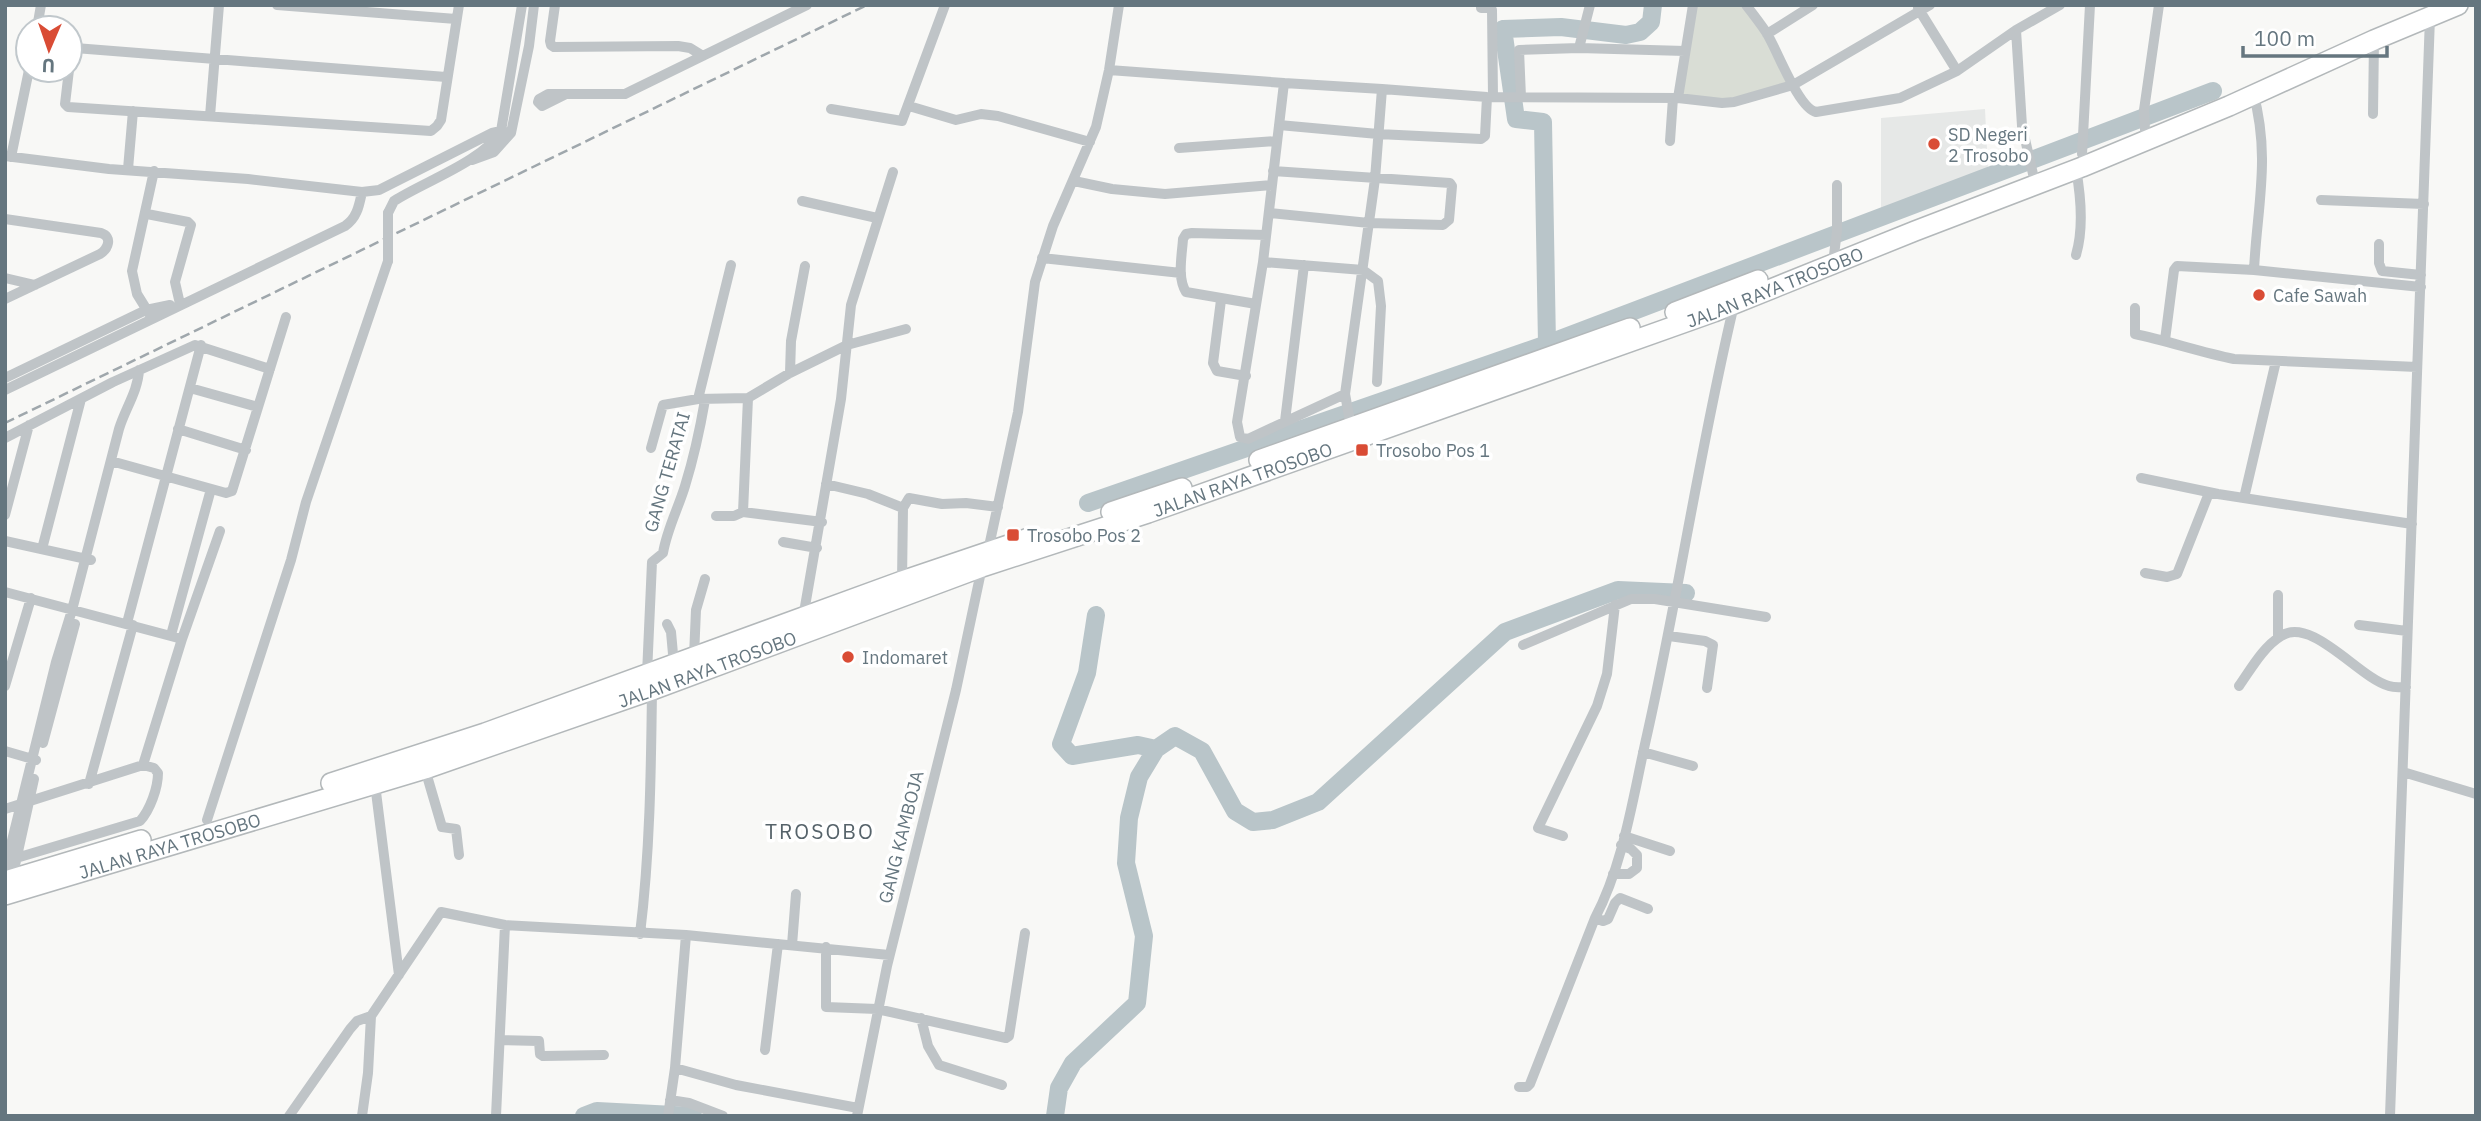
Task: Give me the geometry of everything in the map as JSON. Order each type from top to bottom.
[{"type":"highway","name":"JALAN RAYA TROSOBO","points":[[8,872],[375,784],[425,769],[650,682],[985,559],[1312,456],[1734,304],[1835,247],[2030,166],[2080,152],[2145,122],[2253,90],[2432,11],[2458,5]]},
{"type":"highway","name":"JALAN RAYA TROSOBO","points":[[1091,525],[1350,425],[1640,325],[2080,152],[2253,90],[2374,40],[2432,11]]},
{"type":"highway","name":"JALAN RAYA TROSOBO","points":[[8,872],[207,820],[650,682],[674,665],[694,656],[902,581],[985,559]]},
{"type":"street","points":[[210,116],[219,5]]},
{"type":"street","points":[[277,5],[456,19]]},
{"type":"street","points":[[68,84],[66,106],[431,131],[441,120],[459,5]]},
{"type":"street","points":[[506,132],[522,5]]},
{"type":"street","points":[[207,820],[291,560],[306,502],[388,261],[390,206],[402,196],[491,148],[506,132],[529,46],[534,5]]},
{"type":"street","points":[[555,5],[550,41],[554,47],[678,46],[690,48],[703,56]]},
{"type":"street","points":[[831,109],[900,123],[909,106],[945,5]]},
{"type":"street","name":"GANG KAMBOJA","points":[[858,1112],[889,954],[956,690],[998,507],[1018,412],[1035,282],[1052,226],[1074,181],[1100,110],[1119,5]]},
{"type":"street","points":[[1279,125],[1378,134],[1483,139],[1490,97],[1492,10],[1481,8],[1481,5]]},
{"type":"street","points":[[1580,46],[1590,5]]},
{"type":"street","points":[[1670,141],[1693,5]]},
{"type":"street","points":[[1746,5],[1767,34],[1793,85],[1811,112],[1900,98],[1957,71],[2016,30],[2060,5]]},
{"type":"street","points":[[1767,34],[1814,5]]},
{"type":"street","points":[[2076,255],[2080,243],[2080,152],[2090,5]]},
{"type":"street","points":[[2145,122],[2159,5]]},
{"type":"street","points":[[566,94],[625,94],[805,6]]},
{"type":"street","points":[[1109,70],[1490,97],[1676,99],[1722,103],[1793,85],[1923,7],[1957,71]]},
{"type":"street","points":[[2390,1116],[2432,11]]},
{"type":"street","points":[[2016,30],[2022,126],[2030,166]]},
{"type":"street","points":[[2373,114],[2374,40]]},
{"type":"street","points":[[515,45],[529,46]]},
{"type":"street","points":[[1515,97],[1519,50],[1580,46],[1685,51]]},
{"type":"street","points":[[84,49],[446,77]]},
{"type":"street","points":[[1284,83],[1263,262],[1237,422],[1240,437],[1248,439],[1345,394]]},
{"type":"street","points":[[26,84],[8,156],[128,169],[362,192],[379,190],[506,132]]},
{"type":"street","points":[[1350,425],[1345,394],[1375,179],[1382,89]]},
{"type":"street","points":[[2253,90],[2260,122],[2264,171],[2254,270]]},
{"type":"street","points":[[909,106],[956,120],[981,114],[998,116],[1090,142]]},
{"type":"street","points":[[128,169],[133,111]]},
{"type":"street","points":[[1179,148],[1277,141]]},
{"type":"street","points":[[149,314],[136,294],[132,271],[154,171]]},
{"type":"street","points":[[1269,213],[1368,223],[1443,226],[1449,220],[1451,184],[1273,171]]},
{"type":"street","points":[[803,618],[822,522],[841,400],[851,305],[893,172]]},
{"type":"street","points":[[1074,181],[1112,189],[1165,194],[1272,185]]},
{"type":"street","points":[[1835,247],[1837,185]]},
{"type":"street","points":[[5,378],[89,343],[149,314],[180,304],[345,226],[357,213],[362,192]]},
{"type":"street","points":[[2320,200],[2424,204]]},
{"type":"street","points":[[802,201],[877,218]]},
{"type":"street","points":[[146,214],[188,222],[191,225],[175,282],[180,304]]},
{"type":"street","points":[[5,219],[102,233],[108,239],[105,251],[5,299]]},
{"type":"street","points":[[1256,304],[1186,292],[1182,286],[1181,273],[1183,239],[1188,233],[1266,235]]},
{"type":"street","points":[[2379,244],[2382,271],[2421,275]]},
{"type":"street","points":[[1042,258],[1181,273]]},
{"type":"street","points":[[1263,262],[1363,270],[1378,281],[1381,295],[1377,382]]},
{"type":"street","name":"GANG TERATAI","points":[[640,934],[646,886],[651,784],[652,562],[663,553],[697,443],[701,400],[731,265]]},
{"type":"street","points":[[1285,421],[1304,265]]},
{"type":"street","points":[[790,373],[791,341],[805,266]]},
{"type":"street","points":[[2165,340],[2174,270],[2177,266],[2254,270],[2421,287]]},
{"type":"street","points":[[5,278],[35,285]]},
{"type":"street","points":[[1221,300],[1213,363],[1217,371],[1246,376]]},
{"type":"street","points":[[1519,1087],[1527,1087],[1530,1084],[1594,918],[1608,894],[1669,636],[1734,304]]},
{"type":"street","points":[[2135,308],[2135,334],[2225,357],[2417,367]]},
{"type":"street","points":[[114,462],[226,493],[233,490],[286,317]]},
{"type":"street","points":[[651,448],[663,405],[748,398],[790,373],[847,345],[906,329]]},
{"type":"street","points":[[5,390],[89,343]]},
{"type":"street","points":[[5,438],[184,348],[201,345],[270,369]]},
{"type":"street","points":[[89,784],[165,476],[201,345]]},
{"type":"street","points":[[2244,498],[2276,361]]},
{"type":"street","points":[[8,872],[35,760],[139,370]]},
{"type":"street","points":[[190,388],[258,407]]},
{"type":"street","points":[[743,512],[748,398]]},
{"type":"street","points":[[42,549],[81,399]]},
{"type":"street","points":[[5,515],[29,425]]},
{"type":"street","points":[[177,429],[246,450]]},
{"type":"street","points":[[2141,478],[2209,493],[2412,524]]},
{"type":"street","points":[[826,484],[868,494],[903,508]]},
{"type":"street","points":[[143,765],[176,637],[184,587],[211,489]]},
{"type":"street","points":[[2145,573],[2167,577],[2176,574],[2209,493]]},
{"type":"street","points":[[902,581],[903,508],[909,498],[942,504],[966,503],[998,507]]},
{"type":"street","points":[[716,516],[734,516],[743,512],[822,522]]},
{"type":"street","points":[[176,637],[199,592],[220,531]]},
{"type":"street","points":[[5,541],[88,560]]},
{"type":"street","points":[[783,542],[817,548]]},
{"type":"street","points":[[191,561],[207,566]]},
{"type":"street","points":[[694,656],[696,610],[705,579]]},
{"type":"street","points":[[184,587],[199,592]]},
{"type":"street","points":[[5,592],[176,637]]},
{"type":"street","points":[[2278,595],[2278,638]]},
{"type":"street","points":[[5,686],[31,598]]},
{"type":"street","points":[[1523,645],[1615,605],[1640,599],[1675,600],[1766,617]]},
{"type":"street","points":[[1563,836],[1538,828],[1553,802],[1597,706],[1607,674],[1615,605]]},
{"type":"street","points":[[667,624],[671,632],[674,665]]},
{"type":"street","points":[[2359,625],[2407,631]]},
{"type":"street","points":[[2239,686],[2266,649],[2278,638],[2294,630],[2305,632],[2381,683],[2405,691]]},
{"type":"street","points":[[1669,636],[1705,641],[1713,645],[1707,688]]},
{"type":"street","points":[[5,751],[35,760]]},
{"type":"street","points":[[1643,752],[1693,766]]},
{"type":"street","points":[[5,809],[143,765],[154,768],[158,775],[142,819],[8,872]]},
{"type":"street","points":[[425,769],[441,825],[456,828],[459,855]]},
{"type":"street","points":[[2403,772],[2476,794]]},
{"type":"street","points":[[375,784],[400,975]]},
{"type":"street","points":[[1622,840],[1670,851]]},
{"type":"street","points":[[1613,874],[1629,874],[1634,872],[1637,866],[1634,851],[1622,840]]},
{"type":"street","points":[[792,945],[796,894]]},
{"type":"street","points":[[1594,918],[1603,921],[1608,919],[1620,898],[1648,909]]},
{"type":"street","points":[[362,1116],[369,1073],[371,1016],[441,912],[505,925],[686,936],[889,954]]},
{"type":"street","points":[[496,1116],[505,925]]},
{"type":"street","points":[[826,947],[825,1006],[877,1009],[1008,1037],[1026,933]]},
{"type":"street","points":[[686,936],[675,1068],[669,1107],[689,1104],[723,1116]]},
{"type":"street","points":[[765,1050],[778,944]]},
{"type":"street","points":[[289,1116],[350,1029],[357,1021],[371,1016]]},
{"type":"street","points":[[921,1018],[928,1046],[939,1065],[1002,1085]]},
{"type":"street","points":[[500,1040],[539,1041],[543,1056],[604,1055]]},
{"type":"street","points":[[675,1068],[858,1112]]},
{"type":"shaded area","points":[[1695,5],[1744,5],[1790,84],[1723,102],[1680,98]]},
{"type":"shaded area","name":"SD Negeri 2 Trosobo","points":[[1985,109],[1988,170],[1881,209],[1881,118]]},
{"type":"waterway","points":[[1547,344],[1543,122],[1516,119],[1503,29],[1561,27],[1626,35],[1640,32],[1651,22],[1653,5]]},
{"type":"waterway","points":[[1088,503],[1547,344],[2213,91]]},
{"type":"waterway","points":[[1055,1116],[1059,1088],[1073,1063],[1137,1003],[1144,936],[1126,863],[1129,818],[1139,777],[1156,749],[1175,736],[1202,751],[1235,811],[1253,822],[1273,820],[1318,802],[1505,632],[1618,590],[1686,593]]},
{"type":"waterway","points":[[1096,615],[1087,673],[1061,744],[1072,756],[1138,745],[1156,749]]},
{"type":"waterway","points":[[584,1116],[597,1111],[693,1116]]},
{"type":"railway","points":[[5,423],[867,5]]},
{"type":"place","name":"SD Negeri 2 Trosobo","points":[[1934,144]]},
{"type":"place","name":"Cafe Sawah","points":[[2259,295]]},
{"type":"place","name":"Trosobo Pos 1","points":[[1362,450]]},
{"type":"place","name":"Trosobo Pos 2","points":[[1013,535]]},
{"type":"place","name":"Indomaret","points":[[848,657]]},
{"type":"district","name":"TROSOBO","points":[[820,831]]}]
